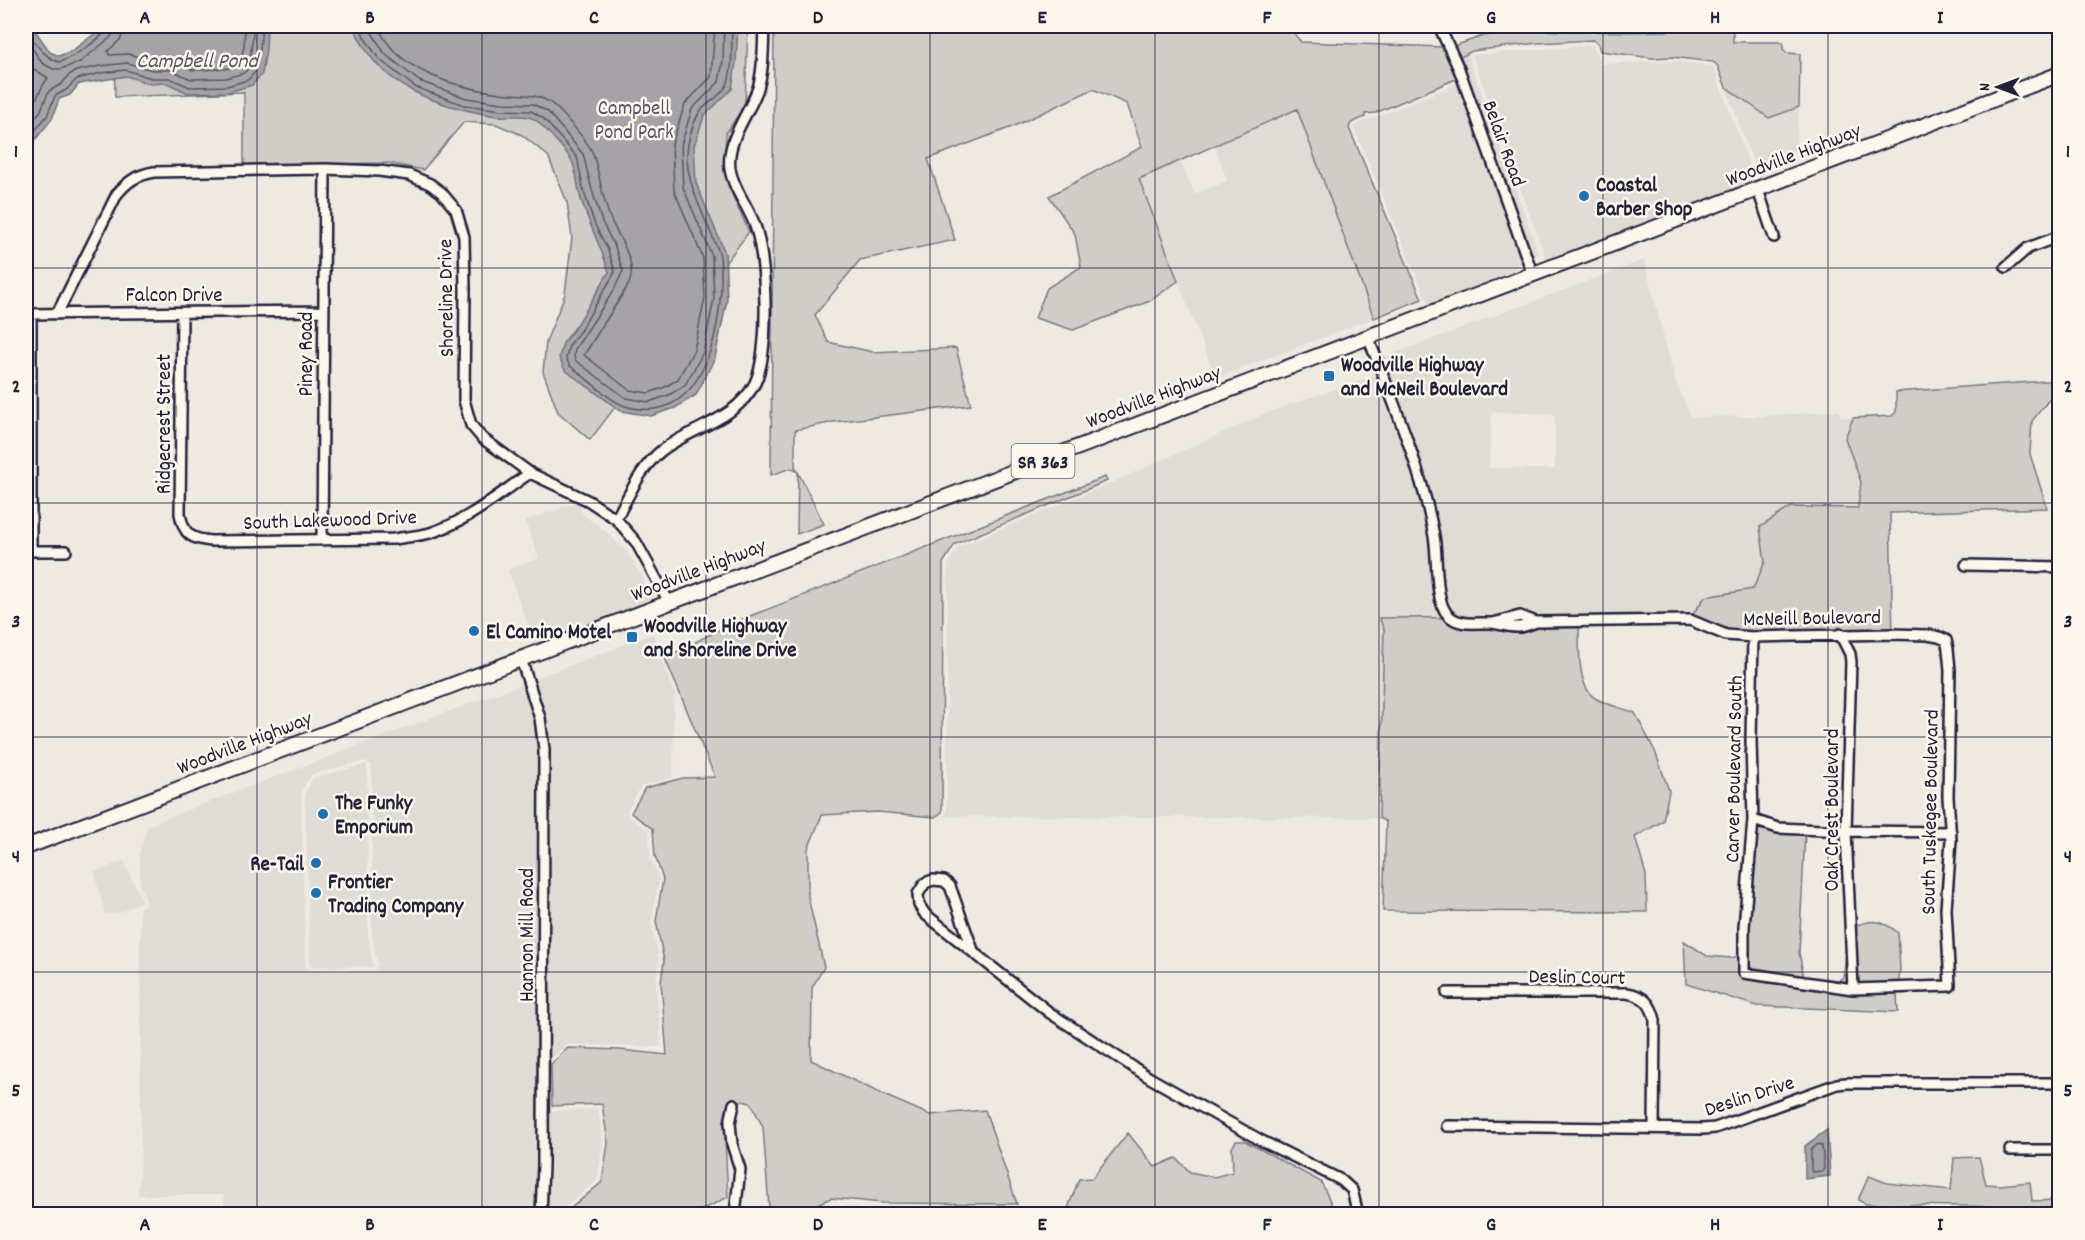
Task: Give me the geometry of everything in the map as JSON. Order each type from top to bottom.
[{"type":"main road","name":"Woodville Highway","points":[[26,847],[2060,74]]},
{"type":"street","points":[[616,519],[640,475],[658,453],[674,441],[728,414],[744,399],[755,383],[762,359],[764,338],[764,261],[754,223],[730,169],[730,154],[733,141],[753,103],[759,86],[764,26]]},
{"type":"street","name":"Belair Road","points":[[1440,26],[1459,69],[1533,275]]},
{"type":"street","name":"Shoreline Drive","points":[[57,314],[117,194],[128,182],[141,175],[154,172],[325,169],[379,171],[409,175],[430,184],[449,200],[461,222],[464,237],[464,399],[471,425],[482,438],[530,473],[580,496],[616,519],[636,542],[669,602]]},
{"type":"street","name":"Piney Road","points":[[322,540],[325,169]]},
{"type":"street","points":[[1758,190],[1774,237]]},
{"type":"street","points":[[2006,267],[2028,248],[2060,236]]},
{"type":"street","name":"Falcon Drive","points":[[28,314],[323,311]]},
{"type":"street","name":"Ridgecrest Street","points":[[182,313],[180,514],[182,525],[188,534]]},
{"type":"street","points":[[28,314],[28,551],[66,551]]},
{"type":"street","name":"McNeill Boulevard","points":[[1368,337],[1428,506],[1434,537],[1439,594],[1447,614],[1462,622],[1493,623],[1516,628],[1536,622],[1690,621],[1726,635],[1753,637],[1840,634],[1928,635],[1946,640]]},
{"type":"street","name":"South Lakewood Drive","points":[[188,534],[197,540],[211,542],[394,539],[432,532],[465,517],[530,473]]},
{"type":"street","points":[[1966,565],[2060,567]]},
{"type":"street","name":"Oak Crest Boulevard","points":[[1840,634],[1850,654],[1851,662],[1846,831],[1853,989]]},
{"type":"street","name":"Carver Boulevard South","points":[[1753,637],[1751,740],[1753,820],[1746,897],[1744,973],[1853,989]]},
{"type":"street","name":"South Tuskegee Boulevard","points":[[1853,989],[1950,986],[1946,909],[1951,832],[1948,797],[1950,670],[1946,640]]},
{"type":"street","name":"Hannon Mill Road","points":[[521,659],[540,718],[544,749],[541,1215]]},
{"type":"street","points":[[1753,820],[1778,828],[1951,832]]},
{"type":"street","points":[[974,953],[950,886],[944,880],[925,883],[918,894],[919,905],[925,914],[974,953],[1050,1012],[1150,1078],[1262,1141],[1341,1180],[1352,1190],[1358,1215]]},
{"type":"street","name":"Deslin Court","points":[[1447,993],[1627,993],[1644,998],[1650,1004],[1655,1020],[1654,1128]]},
{"type":"street","name":"Deslin Drive","points":[[1447,1126],[1715,1128],[1837,1084],[2060,1083]]},
{"type":"street","points":[[734,1104],[730,1123],[732,1144],[740,1169],[735,1215]]},
{"type":"street","points":[[2010,1150],[2060,1150]]},
{"type":"shaded area","points":[[1593,45],[1600,64],[1671,61],[1713,66],[1756,183],[1547,262],[1472,55]]},
{"type":"shaded area","points":[[1471,52],[1468,56],[1539,254],[1533,256],[1459,58]]},
{"type":"shaded area","points":[[1457,84],[1521,257],[1515,272],[1430,307],[1353,126]]},
{"type":"shaded area","points":[[1726,87],[1769,118],[1799,107],[1795,154],[1756,170]]},
{"type":"shaded area","points":[[1297,109],[1374,318],[1216,378],[1138,179],[1180,160],[1195,194],[1227,181],[1215,145]]},
{"type":"shaded area","points":[[1644,260],[1675,380],[1690,415],[1695,417],[1766,416],[1839,411],[1840,416],[1853,418],[1845,439],[1861,482],[1858,508],[1791,507],[1760,527],[1765,562],[1753,589],[1705,597],[1691,617],[1380,618],[1384,629],[1379,818],[943,816],[947,812],[948,564],[958,547],[1109,484],[1271,411],[1374,376],[1411,470],[1422,507],[1433,572],[1444,572],[1440,536],[1422,467],[1382,358]],"holes":[[[1492,411],[1555,415],[1555,469],[1489,468]]]},
{"type":"shaded area","points":[[578,502],[583,515],[602,528],[627,552],[642,576],[650,600],[535,645],[508,570],[539,558],[525,521]]},
{"type":"shaded area","points":[[653,634],[674,692],[673,777],[641,786],[627,811],[628,816],[649,831],[650,856],[659,879],[651,922],[659,962],[656,983],[661,1047],[568,1044],[549,1060],[549,749],[545,717],[534,679]]},
{"type":"shaded area","points":[[524,683],[535,719],[538,749],[536,1214],[224,1214],[224,1195],[138,1195],[141,1160],[140,907],[146,900],[140,885],[140,852],[148,825]],"holes":[[[365,761],[372,765],[372,936],[378,966],[373,971],[310,970],[305,966],[301,791],[312,774]]]},
{"type":"shaded area","points":[[367,764],[368,936],[373,967],[310,966],[305,793],[313,778]]},
{"type":"shaded area","points":[[124,861],[142,901],[122,912],[105,914],[94,872]]},
{"type":"shaded area","points":[[549,1107],[553,1111],[598,1109],[603,1143],[597,1180],[560,1214],[547,1214]]},
{"type":"green space","name":"Campbell Pond Park","points":[[213,26],[748,26],[745,105],[726,133],[724,169],[749,232],[590,440],[558,412],[543,372],[546,342],[565,294],[572,238],[567,202],[548,156],[522,135],[496,124],[464,122],[423,170],[388,163],[244,165],[244,92],[115,97],[114,51]]},
{"type":"green space","points":[[774,26],[1288,26],[1301,42],[1443,47],[1456,79],[1375,113],[1365,114],[1365,117],[1351,123],[1349,128],[1422,299],[1374,318],[1297,109],[1139,179],[1178,281],[1150,301],[1073,330],[1035,318],[1047,288],[1081,267],[1075,234],[1049,196],[1142,147],[1127,104],[1093,89],[1012,127],[928,159],[955,240],[860,260],[815,315],[828,342],[873,352],[956,348],[971,405],[834,422],[795,430],[795,466],[798,472],[791,468],[771,475]]},
{"type":"green space","points":[[1669,26],[1733,26],[1733,42],[1783,42],[1783,49],[1787,53],[1800,54],[1799,107],[1769,118],[1726,87],[1717,65],[1713,62],[1672,57],[1652,58],[1600,51],[1598,43],[1593,40],[1538,43],[1472,51],[1459,58],[1454,46],[1483,36],[1524,30],[1668,31]]},
{"type":"green space","points":[[2059,380],[2059,387],[2032,421],[2030,454],[2047,508],[1890,513],[1893,638],[1849,633],[1711,630],[1691,617],[1705,597],[1753,589],[1765,562],[1760,527],[1791,507],[1858,508],[1861,482],[1845,438],[1853,418],[1892,416],[1896,412],[1896,392]]},
{"type":"green space","points":[[798,472],[824,524],[797,534]]},
{"type":"green space","points":[[1105,477],[1107,481],[955,544],[943,563],[942,812],[935,817],[877,812],[822,815],[808,849],[808,897],[824,967],[812,988],[811,1060],[930,1115],[985,1110],[1017,1204],[883,1203],[831,1198],[803,1210],[803,1214],[767,1214],[769,1208],[763,1127],[751,1103],[732,1099],[725,1139],[728,1197],[693,1214],[564,1214],[602,1182],[608,1143],[602,1104],[552,1106],[551,1064],[568,1048],[667,1055],[661,983],[664,961],[656,921],[663,879],[655,856],[653,829],[631,813],[645,788],[683,778],[715,777],[665,658],[730,624]]},
{"type":"green space","points":[[1579,617],[1580,661],[1584,683],[1595,698],[1635,713],[1655,751],[1669,791],[1663,821],[1635,837],[1646,875],[1647,912],[1383,911],[1386,822],[1379,818],[1384,629],[1379,618]]},
{"type":"green space","points":[[1750,829],[1805,833],[1799,953],[1804,978],[1839,980],[1843,977],[1850,928],[1863,923],[1880,922],[1898,933],[1900,970],[1897,994],[1898,1012],[1757,1006],[1686,984],[1684,941],[1707,956],[1732,958],[1746,953],[1751,915]]},
{"type":"green space","points":[[1128,1133],[1155,1167],[1176,1158],[1190,1172],[1214,1177],[1233,1172],[1232,1148],[1236,1141],[1245,1141],[1321,1182],[1332,1205],[1341,1214],[1132,1214],[1130,1211],[1068,1208],[1079,1179],[1092,1178]]},
{"type":"green space","points":[[1979,1157],[1986,1184],[2030,1182],[2032,1201],[2059,1200],[2059,1208],[1866,1204],[1858,1200],[1869,1176],[1887,1183],[1951,1190],[1954,1158]]},
{"type":"water","name":"Campbell Pond","points":[[26,26],[32,26],[50,52],[59,56],[73,50],[105,26],[267,26],[266,49],[262,74],[252,85],[228,92],[188,93],[167,83],[150,84],[126,76],[79,84],[70,95],[59,99],[52,119],[26,151]]},
{"type":"water","points":[[354,26],[738,26],[732,89],[704,116],[694,146],[696,183],[725,253],[727,300],[715,358],[696,395],[675,408],[651,416],[621,411],[565,370],[559,358],[563,343],[577,325],[609,272],[581,199],[571,159],[550,134],[533,119],[523,116],[497,116],[453,107],[432,100],[393,79],[377,65],[364,47]]},
{"type":"water","points":[[1827,1130],[1830,1176],[1805,1179],[1805,1146]]},
{"type":"place","name":"Coastal Barber Shop","points":[[1584,196]]},
{"type":"place","name":"Woodville Highway and McNeil Boulevard","points":[[1329,376]]},
{"type":"place","name":"El Camino Motel","points":[[474,631]]},
{"type":"place","name":"Woodville Highway and Shoreline Drive","points":[[632,637]]},
{"type":"place","name":"The Funky Emporium","points":[[323,814]]},
{"type":"place","name":"Re-Tail","points":[[316,863]]},
{"type":"place","name":"Frontier Trading Company","points":[[316,893]]}]
